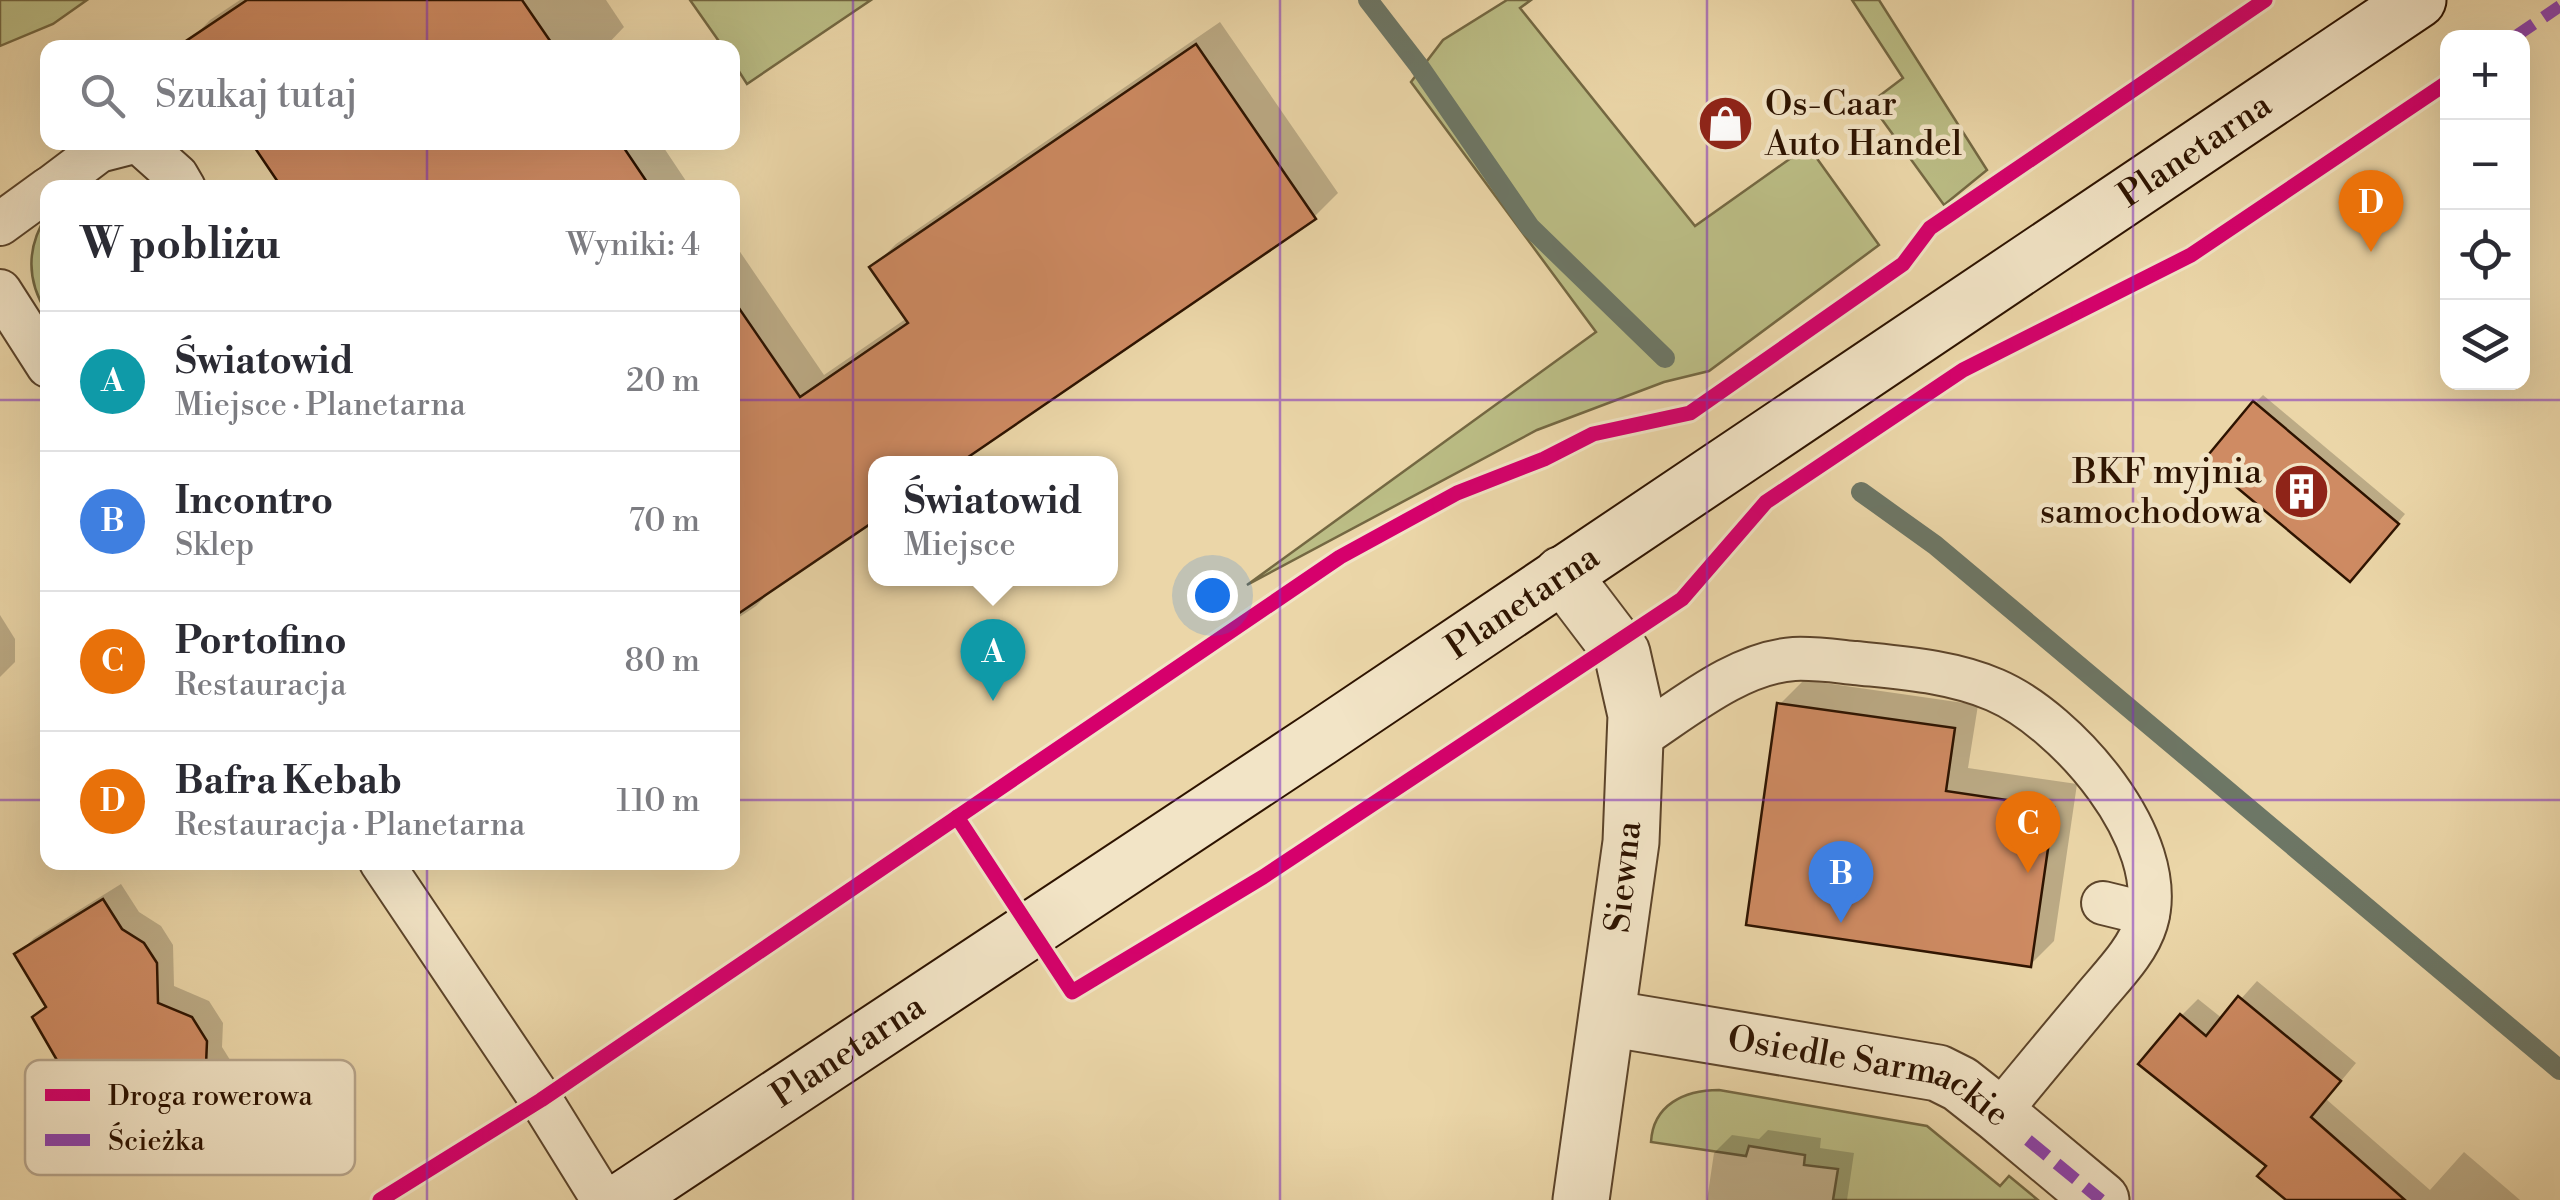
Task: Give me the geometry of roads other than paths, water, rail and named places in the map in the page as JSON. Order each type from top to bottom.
[{"type":"street","name":"Planetarna","points":[[623,1200],[1302,750],[2418,0]]},
{"type":"street","name":"Siewna","points":[[1562,574],[1622,652],[1634,698],[1631,842],[1582,1200]]},
{"type":"street","name":"Osiedle Sarmackie","points":[[1607,1018],[1924,1069],[1960,1084],[2100,1200]]},
{"type":"lane","points":[[60,180],[103,150]]},
{"type":"lane","points":[[145,150],[176,180]]},
{"type":"lane","points":[[0,224],[40,195]]},
{"type":"lane","points":[[0,291],[40,354]]},
{"type":"lane","points":[[1634,741],[1712,691],[1776,662],[1816,660],[1924,670],[1977,684],[2012,699],[2086,761],[2104,782],[2140,845],[2149,884],[2148,914],[2137,943],[2121,965],[1998,1114]]},
{"type":"lane","points":[[386,870],[541,1100],[603,1200]]},
{"type":"lane","points":[[2103,904],[2148,914]]},
{"type":"waterway","points":[[1368,0],[1419,66],[1530,227],[1665,358]]},
{"type":"waterway","points":[[1861,492],[1935,545],[2560,1070]]},
{"type":"place","name":"Os-Caar Auto Handel","points":[[1726,124]]},
{"type":"place","name":"Bafra Kebab","points":[[2371,252]]},
{"type":"place","name":"BKF myjnia samochodowa","points":[[2301,492]]},
{"type":"place","name":"Światowid","points":[[993,701]]},
{"type":"place","name":"Portofino","points":[[2028,873]]},
{"type":"place","name":"Incontro","points":[[1841,923]]}]
